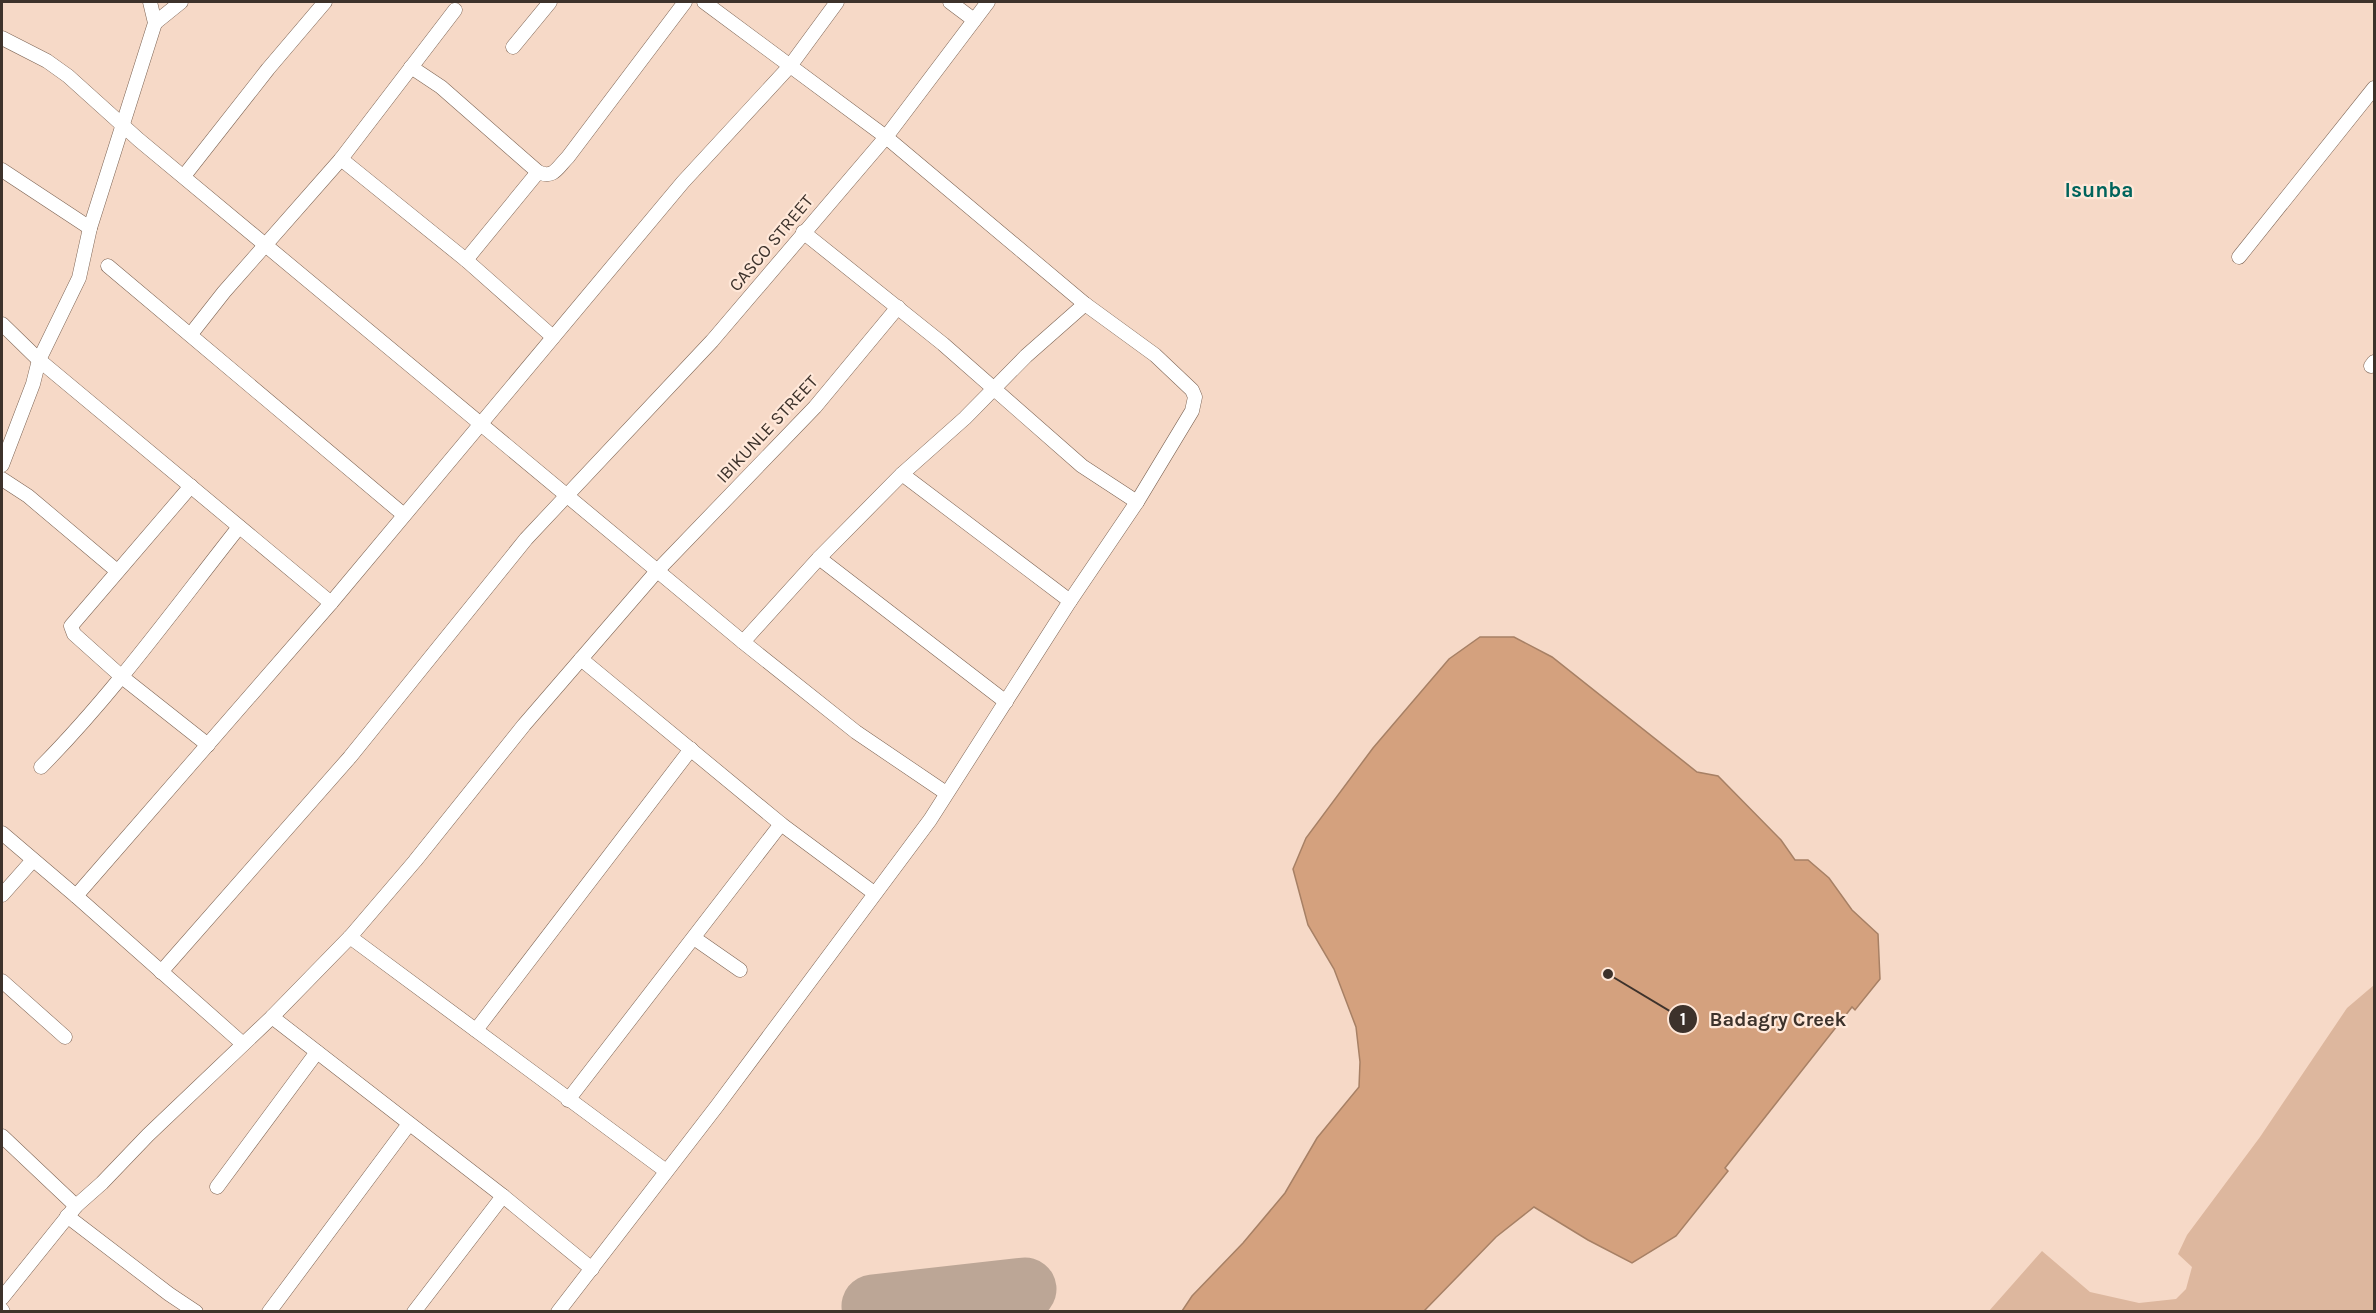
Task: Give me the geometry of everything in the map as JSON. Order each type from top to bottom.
[{"type":"street","points":[[2,465],[33,384],[39,360],[79,278],[90,228],[155,23],[150,2]]},
{"type":"street","points":[[155,23],[181,2]]},
{"type":"street","points":[[184,176],[324,2]]},
{"type":"street","points":[[513,47],[550,2]]},
{"type":"street","points":[[411,68],[441,87],[538,171],[548,175],[552,174],[568,157],[685,2]]},
{"type":"street","points":[[558,1311],[930,820],[1070,601],[1137,502],[1192,411],[1195,397],[1192,390],[1155,355],[1085,304],[886,137],[704,2]]},
{"type":"street","points":[[76,896],[331,603],[479,423],[683,182],[790,66],[837,2]]},
{"type":"street","points":[[950,2],[974,20]]},
{"type":"street","name":"CASCO STREET","points":[[161,972],[350,758],[506,563],[567,494],[712,341],[886,137],[988,2]]},
{"type":"street","points":[[191,334],[265,244],[341,159],[455,10]]},
{"type":"street","points":[[2,38],[54,66],[743,642],[856,732],[946,793]]},
{"type":"street","points":[[2239,257],[2374,88]]},
{"type":"street","points":[[341,159],[466,260],[554,337]]},
{"type":"street","points":[[2,171],[90,228]]},
{"type":"street","points":[[466,260],[538,171]]},
{"type":"street","points":[[803,232],[995,388],[1082,466],[1137,502]]},
{"type":"street","points":[[108,266],[404,515]]},
{"type":"street","points":[[743,642],[819,558],[902,474],[965,418],[1026,356],[1085,304]]},
{"type":"street","name":"IBIKUNLE STREET","points":[[2,1298],[72,1211],[272,1017],[350,937],[657,571],[815,407],[898,307]]},
{"type":"street","points":[[2,324],[39,360],[331,603]]},
{"type":"street","points":[[902,474],[1070,601]]},
{"type":"street","points":[[2,479],[28,496],[117,571]]},
{"type":"street","points":[[191,486],[71,626],[74,634],[122,677],[208,744]]},
{"type":"street","points":[[41,767],[68,740],[122,677],[239,527]]},
{"type":"street","points":[[819,558],[1006,702]]},
{"type":"street","points":[[581,659],[781,824],[874,893]]},
{"type":"street","points":[[476,1030],[692,749]]},
{"type":"street","points":[[568,1100],[781,824]]},
{"type":"street","points":[[2,833],[243,1044]]},
{"type":"street","points":[[2,896],[33,860]]},
{"type":"street","points":[[350,937],[666,1171]]},
{"type":"street","points":[[694,938],[740,970]]},
{"type":"street","points":[[2,981],[65,1037]]},
{"type":"street","points":[[272,1017],[503,1196],[592,1269]]},
{"type":"street","points":[[217,1187],[317,1053]]},
{"type":"street","points":[[269,1311],[409,1124]]},
{"type":"street","points":[[2,1136],[72,1211],[169,1294],[196,1311]]},
{"type":"street","points":[[414,1311],[503,1196]]},
{"type":"shaded area","points":[[1480,637],[1514,637],[1552,657],[1697,772],[1718,776],[1781,840],[1795,860],[1808,860],[1829,878],[1852,910],[1878,934],[1880,979],[1855,1010],[1852,1007],[1725,1168],[1728,1171],[1676,1236],[1632,1263],[1588,1240],[1534,1207],[1496,1237],[1424,1311],[1182,1311],[1192,1296],[1243,1243],[1285,1193],[1317,1138],[1359,1087],[1360,1062],[1356,1027],[1334,969],[1308,925],[1293,869],[1306,838],[1373,748],[1449,659]]},
{"type":"shaded area","points":[[2374,985],[2374,1311],[1989,1311],[2042,1251],[2090,1292],[2139,1303],[2176,1299],[2186,1289],[2192,1267],[2178,1254],[2187,1235],[2260,1137],[2347,1008]]},
{"type":"runway","points":[[873,1306],[1025,1289]]},
{"type":"place","name":"Badagry Creek","points":[[1608,974]]},
{"type":"district","name":"Isunba","points":[[2099,190]]}]
